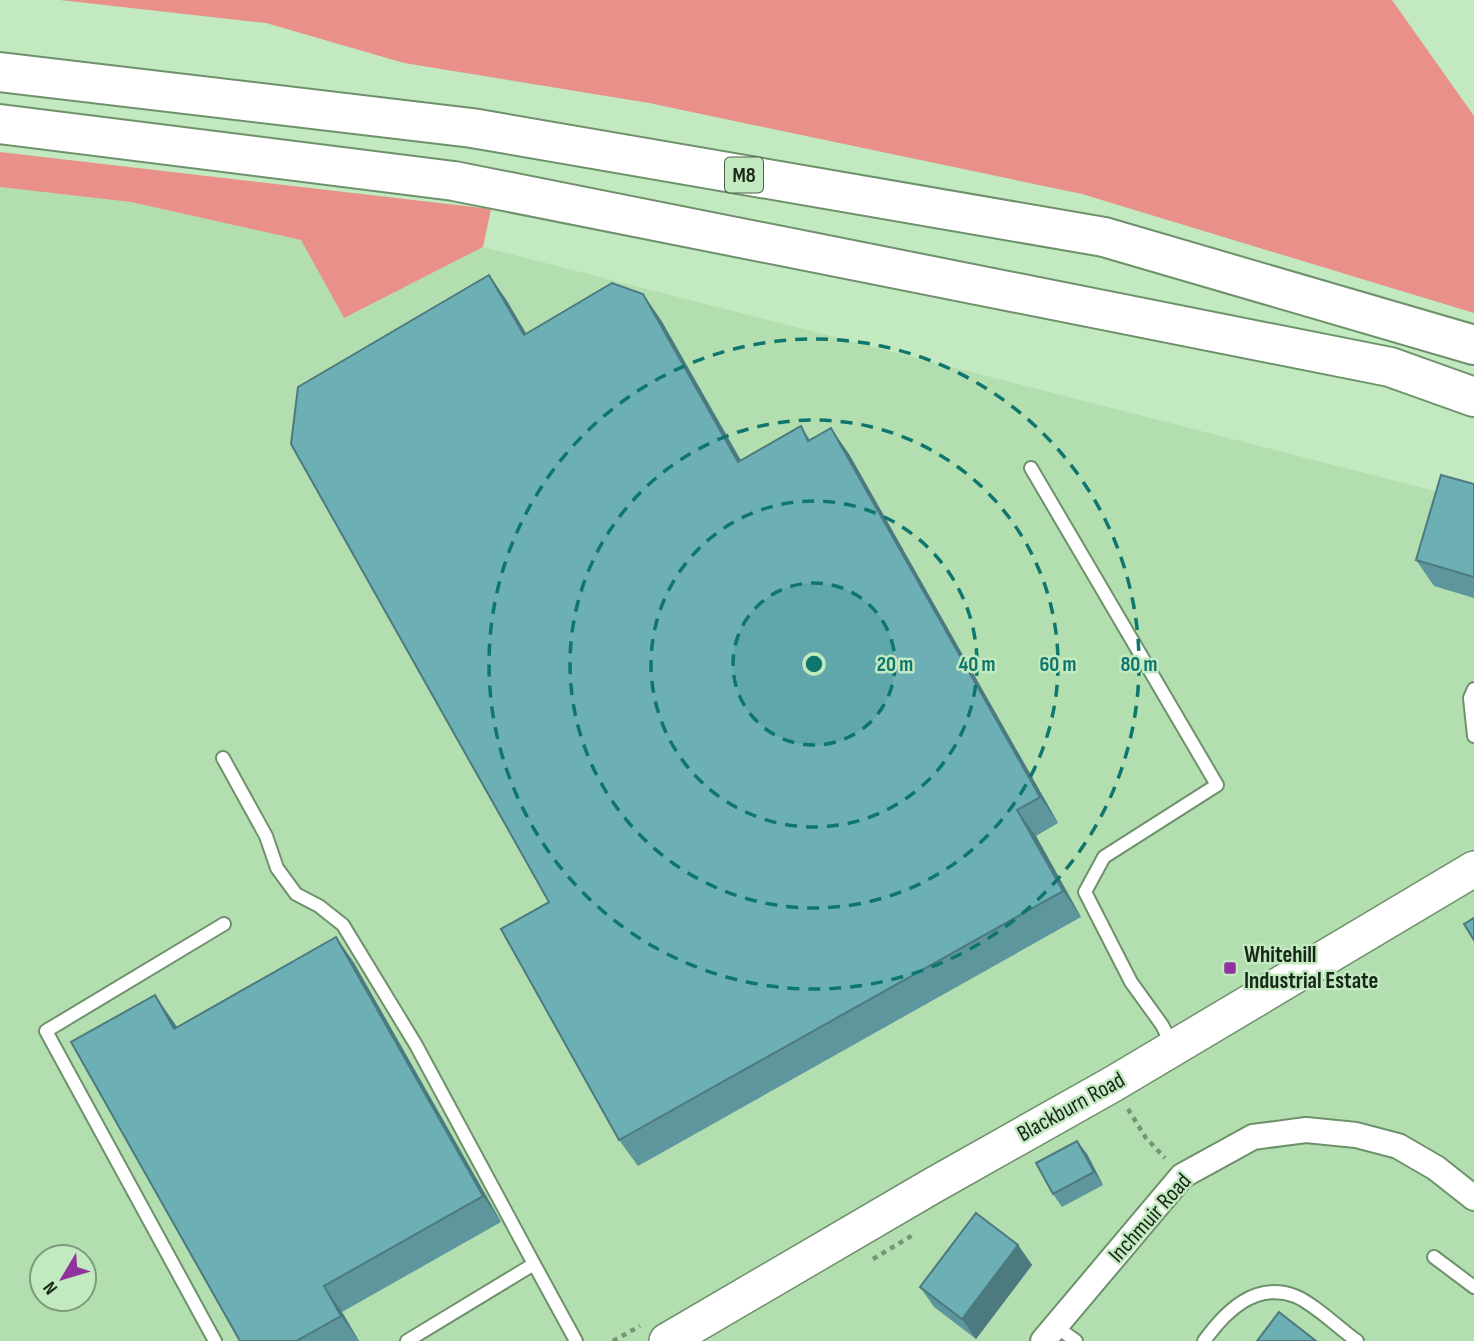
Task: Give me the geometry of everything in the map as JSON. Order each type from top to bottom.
[{"type":"highway","name":"M8","points":[[0,72],[471,128],[1104,237],[1474,345]]},
{"type":"highway","points":[[0,124],[454,181],[1390,367],[1474,397]]},
{"type":"main road","name":"Blackburn Road","points":[[667,1341],[1113,1084],[1474,869]]},
{"type":"street","name":"Inchmuir Road","points":[[1049,1334],[1182,1176],[1253,1137],[1306,1130],[1356,1135],[1398,1146],[1436,1168],[1474,1198]]},
{"type":"lane","points":[[1031,468],[1217,785],[1104,857],[1085,892],[1131,982],[1162,1025],[1173,1048]]},
{"type":"lane","points":[[1474,689],[1470,698],[1474,736]]},
{"type":"lane","points":[[223,758],[266,836],[277,868],[296,894],[319,906],[343,925],[416,1045],[576,1341]]},
{"type":"lane","points":[[215,1341],[46,1031],[224,924]]},
{"type":"lane","points":[[1434,1257],[1474,1287]]},
{"type":"lane","points":[[407,1341],[534,1264]]},
{"type":"lane","points":[[1204,1341],[1218,1321],[1242,1300],[1266,1292],[1295,1296],[1357,1341]]},
{"type":"lane","points":[[1049,1334],[1076,1341]]},
{"type":"path","points":[[1113,1084],[1146,1138],[1182,1176]]},
{"type":"shaded area","points":[[60,0],[1392,0],[1474,116],[1474,313],[1082,194],[649,103],[404,63],[266,23]]},
{"type":"shaded area","points":[[0,152],[491,209],[483,247],[344,318],[301,240],[131,202],[0,187]]},
{"type":"shaded area","name":"Whitehill Industrial Estate","points":[[0,187],[131,202],[301,240],[344,318],[483,247],[1474,501],[1474,1341],[0,1341]]},
{"type":"building","points":[[489,275],[524,335],[612,283],[643,294],[738,462],[801,426],[808,441],[831,428],[1040,797],[1017,810],[1063,891],[619,1140],[501,929],[549,902],[291,444],[298,387]]},
{"type":"building","points":[[1441,475],[1474,484],[1474,577],[1416,560]]},
{"type":"building","points":[[1474,918],[1474,940],[1464,924]]},
{"type":"building","points":[[336,937],[483,1196],[324,1286],[341,1316],[296,1341],[240,1341],[71,1042],[155,995],[174,1029]]},
{"type":"building","points":[[1077,1141],[1094,1172],[1053,1194],[1036,1163]]},
{"type":"building","points":[[976,1213],[1018,1245],[962,1319],[920,1287]]},
{"type":"building","points":[[1279,1312],[1316,1341],[1257,1341]]},
{"type":"place","name":"Whitehill Industrial Estate","points":[[1230,968]]}]
